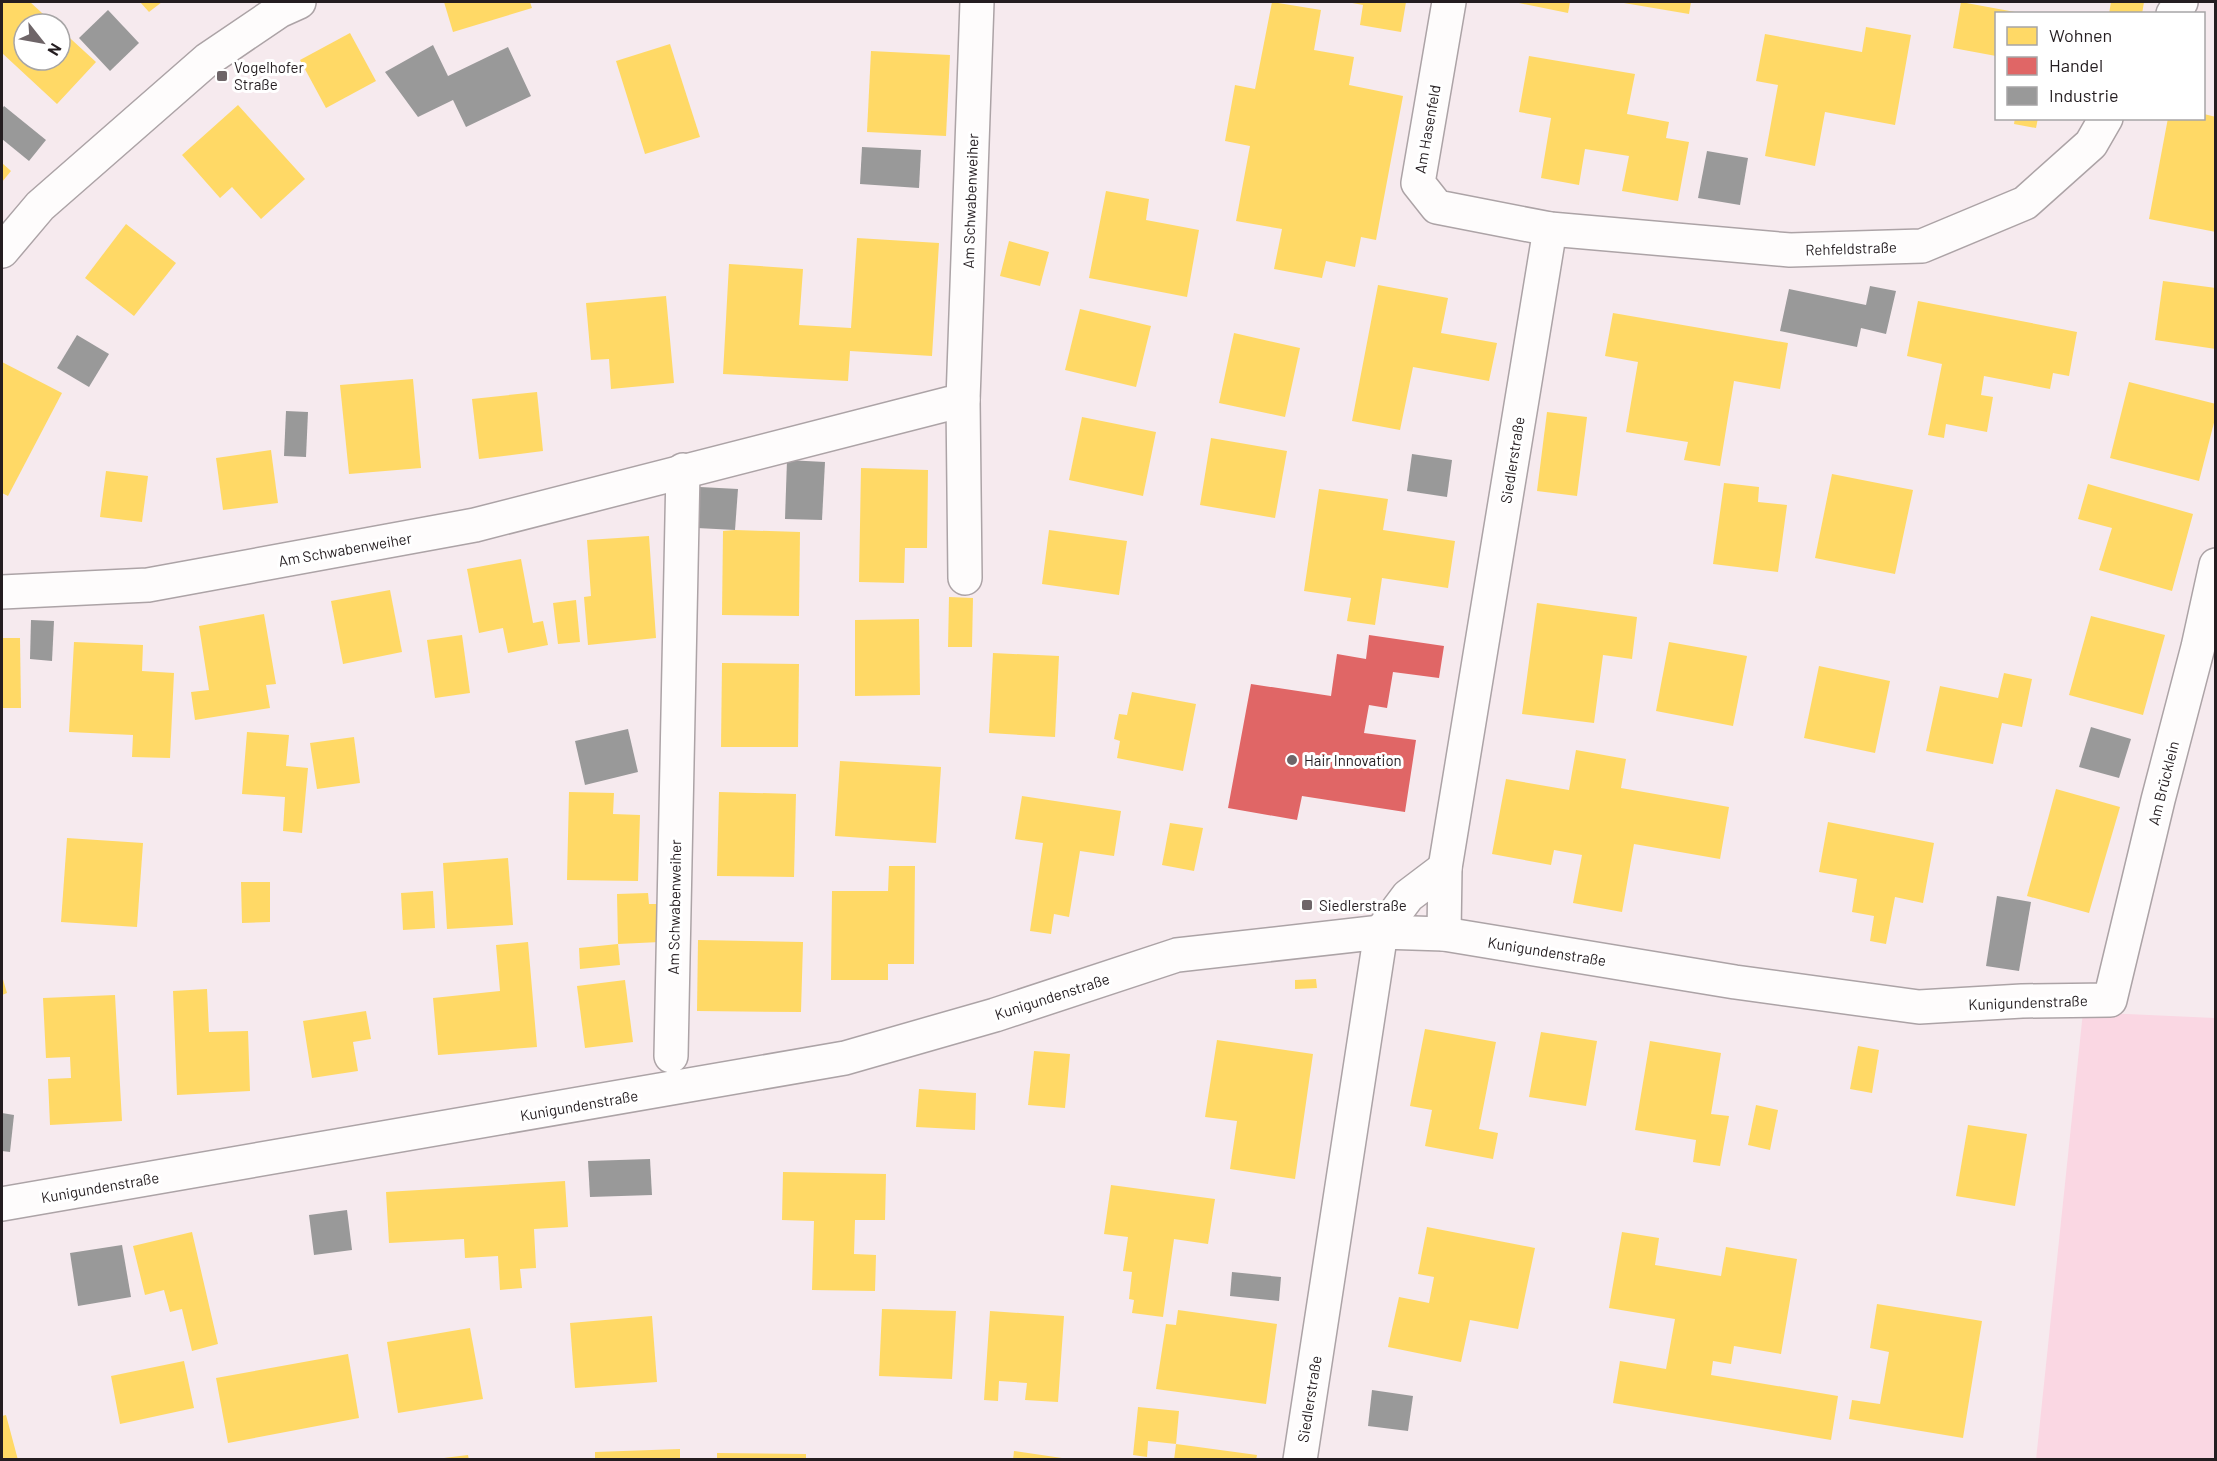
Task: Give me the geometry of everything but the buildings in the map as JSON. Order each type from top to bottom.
[{"type":"street","points":[[2,251],[40,206],[207,60],[279,11],[299,2]]},
{"type":"street","name":"Am Schwabenweiher","points":[[965,578],[963,400],[977,2]]},
{"type":"street","name":"Am Hasenfeld","points":[[1449,2],[1418,183],[1437,207],[1550,229]]},
{"type":"street","name":"Rehfeldstraße","points":[[1550,229],[1790,250],[1922,246],[2025,203],[2091,144],[2105,120]]},
{"type":"street","name":"Siedlerstraße","points":[[1444,934],[1445,868],[1550,229]]},
{"type":"street","name":"Am Schwabenweiher","points":[[2,592],[148,585],[475,525],[963,400]]},
{"type":"street","name":"Am Schwabenweiher","points":[[671,1056],[683,470]]},
{"type":"street","name":"Am Brücklein","points":[[2110,1000],[2158,800],[2198,647],[2216,565]]},
{"type":"street","name":"Siedlerstraße","points":[[1300,1460],[1381,932],[1408,896],[1445,868]]},
{"type":"street","name":"Kunigundenstraße","points":[[2,1204],[845,1058],[995,1015],[1177,955],[1381,932],[1444,934],[1735,982],[1919,1007],[2022,1001],[2110,1000]]},
{"type":"shaded area","points":[[2083,1012],[2215,1018],[2215,1459],[2036,1460]]},
{"type":"place","name":"Vogelhofer Straße","points":[[222,76]]},
{"type":"place","name":"Hair Innovation","points":[[1292,760]]},
{"type":"place","name":"Siedlerstraße","points":[[1307,905]]}]
